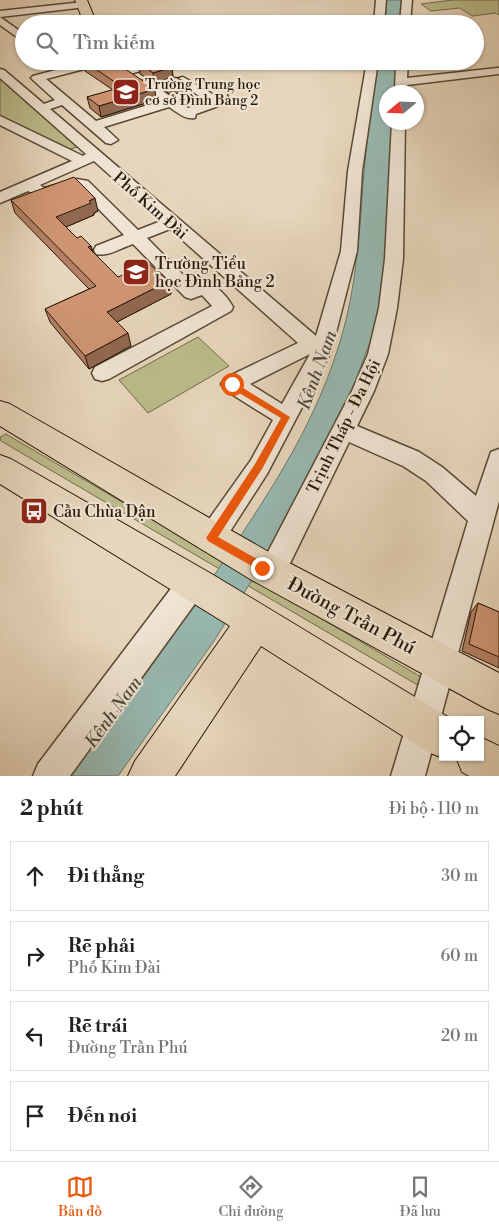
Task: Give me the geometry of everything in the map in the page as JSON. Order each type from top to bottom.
[{"type":"main road","points":[[82,3],[87,15]]},
{"type":"main road","name":"Đường Trần Phú","points":[[0,412],[267,570],[499,694]]},
{"type":"main road","points":[[0,468],[433,732]]},
{"type":"main road","points":[[150,776],[247,617]]},
{"type":"main road","points":[[484,761],[499,770]]},
{"type":"street","points":[[380,15],[381,0]]},
{"type":"street","points":[[406,15],[407,0]]},
{"type":"street","points":[[0,14],[29,9],[57,9],[82,3]]},
{"type":"street","points":[[46,9],[49,15]]},
{"type":"street","points":[[0,20],[15,32]]},
{"type":"street","points":[[0,36],[15,36]]},
{"type":"street","points":[[68,70],[37,78],[111,140]]},
{"type":"street","points":[[124,70],[182,110]]},
{"type":"street","points":[[94,126],[119,127],[217,102],[183,80],[182,78],[184,78],[172,70]]},
{"type":"street","points":[[216,541],[286,417],[316,348],[349,251],[355,171],[372,70]]},
{"type":"street","points":[[401,85],[402,70]]},
{"type":"street","points":[[418,85],[496,71]]},
{"type":"street","name":"Phố Kim Đài","points":[[8,72],[88,158],[171,223],[316,348]]},
{"type":"street","points":[[152,89],[183,80]]},
{"type":"street","points":[[40,108],[64,101]]},
{"type":"street","points":[[0,120],[88,158]]},
{"type":"street","name":"Trịnh Tháp - Đa Hội","points":[[267,570],[344,430],[378,354],[388,308],[394,259],[400,130]]},
{"type":"street","points":[[1,196],[88,158]]},
{"type":"street","points":[[29,185],[44,193],[77,183],[83,184],[191,293],[204,287],[224,307],[102,373]]},
{"type":"street","points":[[102,250],[171,223]]},
{"type":"street","points":[[286,417],[232,384],[316,348]]},
{"type":"street","points":[[344,430],[379,444],[419,464],[434,474],[482,518]]},
{"type":"street","points":[[408,776],[433,732],[440,662],[499,459]]},
{"type":"street","points":[[50,776],[194,585]]},
{"type":"green space","points":[[453,0],[499,0],[499,15],[496,13],[470,15],[460,8],[431,11],[421,4]]},
{"type":"green space","points":[[0,77],[76,144],[77,147],[68,150],[0,117]]},
{"type":"green space","points":[[198,337],[229,366],[148,413],[119,380]]},
{"type":"green space","points":[[6,434],[421,677],[421,687],[1,441],[0,437]]},
{"type":"water","points":[[385,0],[402,0],[401,15],[383,15]]},
{"type":"water","name":"Kênh Nam","points":[[377,70],[398,70],[397,85],[379,85],[379,130],[395,130],[383,286],[372,337],[340,421],[269,553],[214,641],[118,776],[69,776],[146,674],[201,595],[285,465],[314,411],[336,354],[348,312],[358,249],[364,170]]},
{"type":"building","points":[[97,70],[127,70],[155,89],[99,106],[87,97],[122,87]]},
{"type":"building","points":[[149,70],[162,70],[153,73]]},
{"type":"building","points":[[176,77],[183,81],[171,84],[164,80]]},
{"type":"building","points":[[74,177],[95,198],[89,201],[91,203],[56,217],[77,238],[81,236],[91,246],[88,247],[118,277],[148,263],[169,281],[107,312],[128,333],[85,356],[45,309],[96,286],[11,200]]},
{"type":"building","points":[[478,603],[499,612],[499,657],[469,644]]},
{"type":"place","name":"Trường Trung học cơ sở Đình Bảng 2","points":[[126,92]]},
{"type":"place","name":"Trường Tiểu học Đình Bảng 2","points":[[136,272]]},
{"type":"place","name":"Cầu Chùa Dận","points":[[34,511]]},
{"type":"route","points":[[232,384],[286,417],[229,514],[211,538],[262,568]]}]
